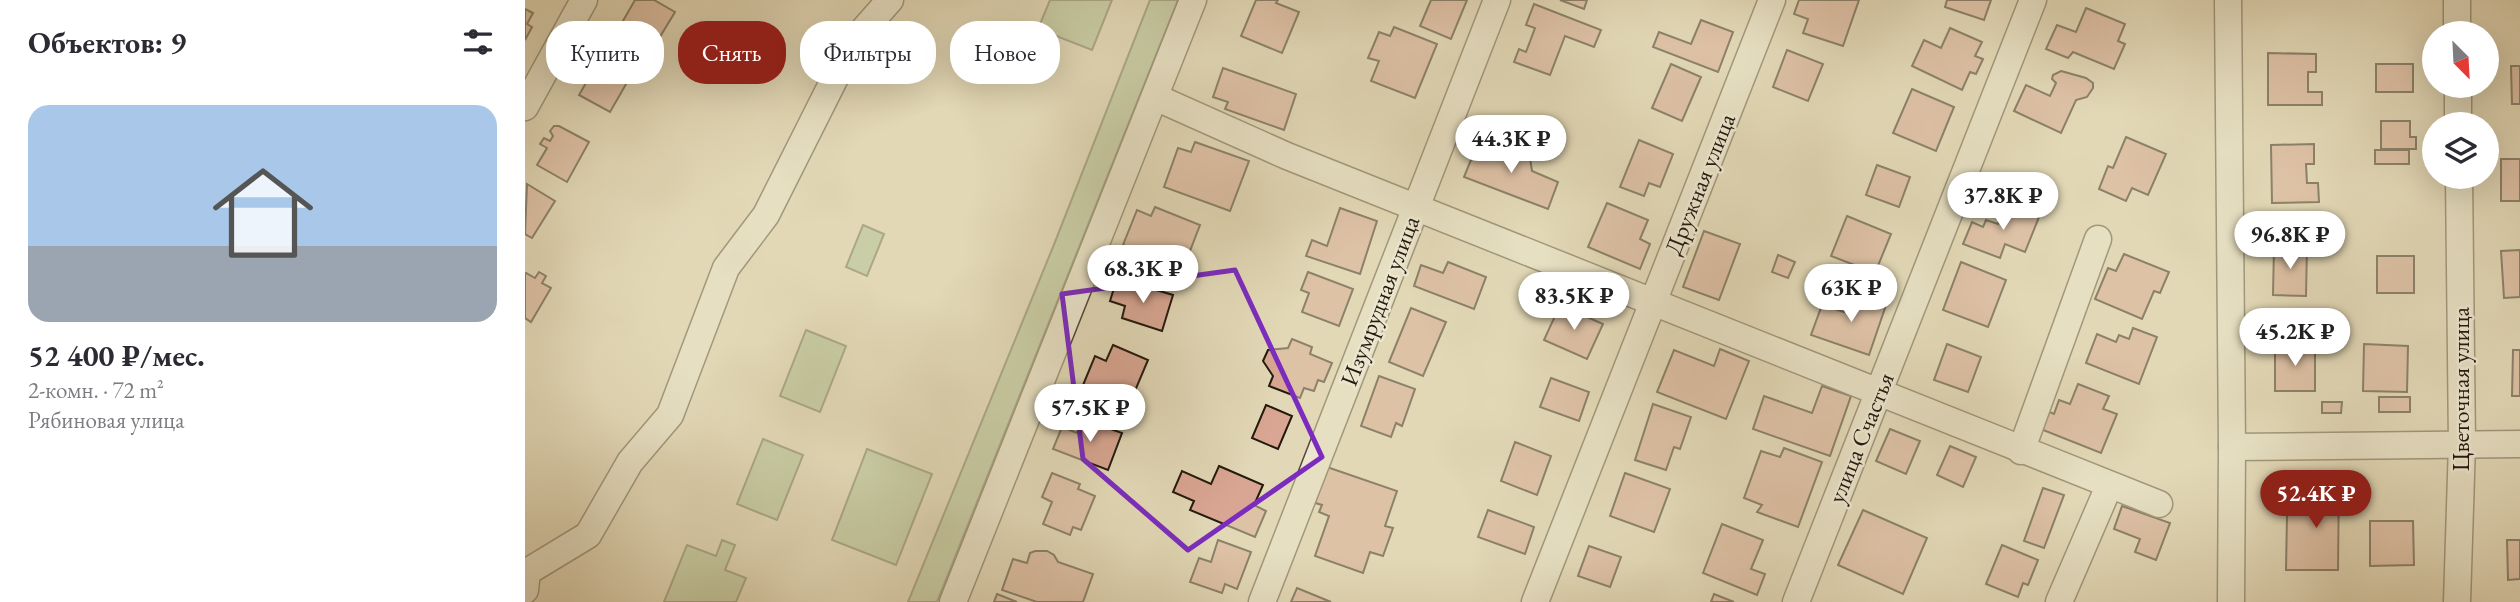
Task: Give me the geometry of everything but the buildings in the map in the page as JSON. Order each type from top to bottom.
[{"type":"street","points":[[525,107],[584,0]]},
{"type":"street","points":[[526,573],[588,535],[630,462],[670,415],[726,268],[766,215],[853,42],[890,0]]},
{"type":"street","points":[[953,602],[1193,0]]},
{"type":"street","name":"Изумрудная улица","points":[[1262,602],[1497,0]]},
{"type":"street","name":"Дружная улица","points":[[1535,602],[1772,0]]},
{"type":"street","name":"улица Счастья","points":[[1796,602],[2033,0]]},
{"type":"street","points":[[2228,0],[2231,602]]},
{"type":"street","points":[[2457,0],[2457,21]]},
{"type":"street","points":[[1155,97],[1287,156],[2159,504]]},
{"type":"street","name":"Цветочная улица","points":[[2457,602],[2462,444],[2459,189]]},
{"type":"street","points":[[2021,451],[2098,239]]},
{"type":"street","points":[[2232,447],[2520,444]]},
{"type":"street","points":[[2059,602],[2109,486]]},
{"type":"highlighted area","points":[[1235,270],[1322,457],[1188,550],[1083,459],[1062,294]]},
{"type":"green space","points":[[1050,0],[1112,0],[1092,50],[1060,38],[1060,21],[1041,21]]},
{"type":"green space","points":[[1150,0],[1178,0],[937,602],[908,602],[1055,242]]},
{"type":"green space","points":[[863,225],[884,234],[867,276],[846,267]]},
{"type":"green space","points":[[806,330],[846,346],[820,412],[780,396]]},
{"type":"green space","points":[[763,439],[803,455],[777,520],[737,504]]},
{"type":"green space","points":[[867,449],[932,474],[896,565],[832,540]]},
{"type":"green space","points":[[722,540],[735,545],[725,570],[746,578],[736,602],[664,602],[687,545],[716,556]]}]
